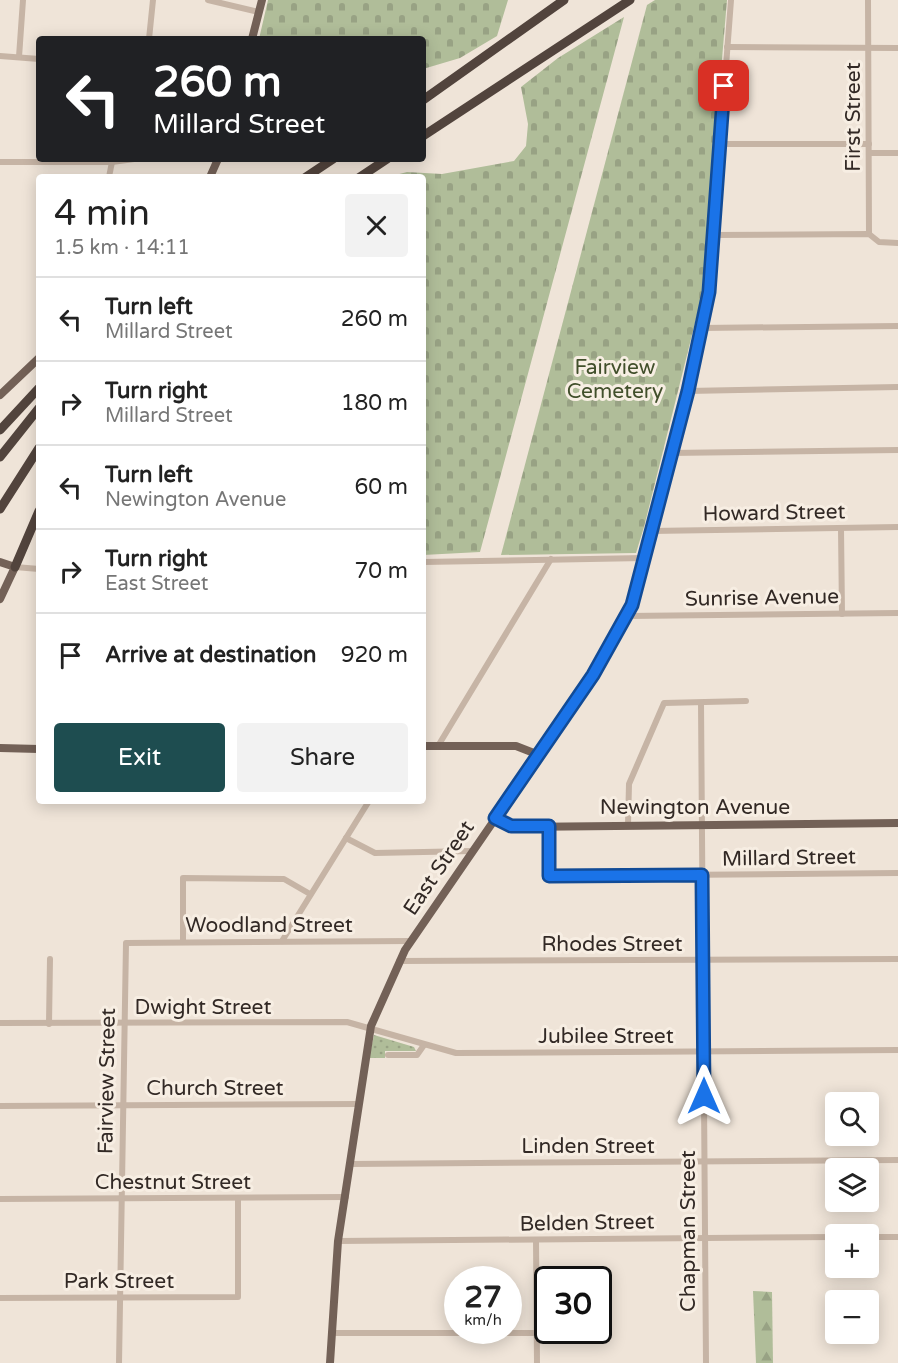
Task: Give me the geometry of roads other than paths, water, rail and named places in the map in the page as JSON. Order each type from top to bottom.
[{"type":"highway","points":[[426,98],[564,0]]},
{"type":"highway","points":[[426,134],[630,0]]},
{"type":"highway","points":[[310,174],[328,162]]},
{"type":"highway","points":[[364,174],[382,162]]},
{"type":"highway","points":[[0,430],[36,391]]},
{"type":"highway","points":[[0,456],[36,412]]},
{"type":"highway","points":[[0,496],[36,452]]},
{"type":"highway","points":[[0,509],[20,474]]},
{"type":"highway","points":[[15,567],[36,518]]},
{"type":"main road","points":[[253,36],[262,0]]},
{"type":"main road","points":[[0,395],[36,361]]},
{"type":"main road","points":[[0,599],[15,567],[1,564]]},
{"type":"main road","points":[[426,746],[519,746],[538,755]]},
{"type":"main road","points":[[0,748],[36,749]]},
{"type":"main road","name":"East Street","points":[[330,1363],[338,1241],[370,1028],[399,961],[411,941],[538,755]]},
{"type":"main road","name":"Newington Avenue","points":[[495,818],[511,826],[898,823]]},
{"type":"street","points":[[19,57],[23,0]]},
{"type":"street","points":[[149,36],[153,0]]},
{"type":"street","points":[[208,0],[259,12]]},
{"type":"street","name":"East Street","points":[[538,755],[593,675],[627,616],[688,391],[709,292],[732,0]]},
{"type":"street","name":"First Street","points":[[868,0],[869,234]]},
{"type":"street","points":[[727,47],[898,48]]},
{"type":"street","points":[[0,56],[36,59]]},
{"type":"street","points":[[719,144],[869,144]]},
{"type":"street","points":[[869,153],[898,153]]},
{"type":"street","points":[[0,162],[112,162],[110,174]]},
{"type":"street","points":[[713,235],[869,234],[879,242],[898,243]]},
{"type":"street","points":[[702,328],[898,326]]},
{"type":"street","points":[[688,391],[898,387]]},
{"type":"street","points":[[670,453],[898,450]]},
{"type":"street","name":"Howard Street","points":[[651,531],[898,527]]},
{"type":"street","points":[[841,529],[842,614]]},
{"type":"street","points":[[426,562],[644,558]]},
{"type":"street","points":[[438,746],[551,559]]},
{"type":"street","points":[[15,567],[36,569]]},
{"type":"street","name":"Sunrise Avenue","points":[[627,616],[898,613]]},
{"type":"street","points":[[628,825],[629,784],[664,703],[746,701]]},
{"type":"street","name":"Chapman Street","points":[[701,703],[705,1363]]},
{"type":"street","points":[[282,941],[367,804]]},
{"type":"street","name":"Millard Street","points":[[549,826],[549,876],[898,873]]},
{"type":"street","points":[[346,838],[375,853],[472,851]]},
{"type":"street","points":[[183,942],[183,878],[284,879],[310,894]]},
{"type":"street","name":"Woodland Street","points":[[126,943],[411,941]]},
{"type":"street","name":"Fairview Street","points":[[119,1363],[126,943]]},
{"type":"street","points":[[49,1024],[50,958]]},
{"type":"street","name":"Rhodes Street","points":[[399,961],[898,959]]},
{"type":"street","name":"Dwight Street","points":[[0,1023],[343,1022],[370,1028]]},
{"type":"street","name":"Jubilee Street","points":[[370,1028],[456,1053],[898,1050]]},
{"type":"street","points":[[388,1055],[418,1054],[424,1045]]},
{"type":"street","name":"Church Street","points":[[0,1106],[359,1104]]},
{"type":"street","name":"Linden Street","points":[[351,1164],[898,1160]]},
{"type":"street","name":"Park Street","points":[[0,1298],[238,1297],[238,1197]]},
{"type":"street","name":"Chestnut Street","points":[[0,1199],[346,1197]]},
{"type":"street","points":[[879,1237],[898,1237]]},
{"type":"street","name":"Belden Street","points":[[338,1241],[825,1238]]},
{"type":"street","points":[[536,1240],[536,1266]]},
{"type":"street","points":[[331,1333],[534,1333]]},
{"type":"street","points":[[537,1344],[537,1363]]},
{"type":"park label","name":"Fairview Cemetery","points":[[615,379]]}]
